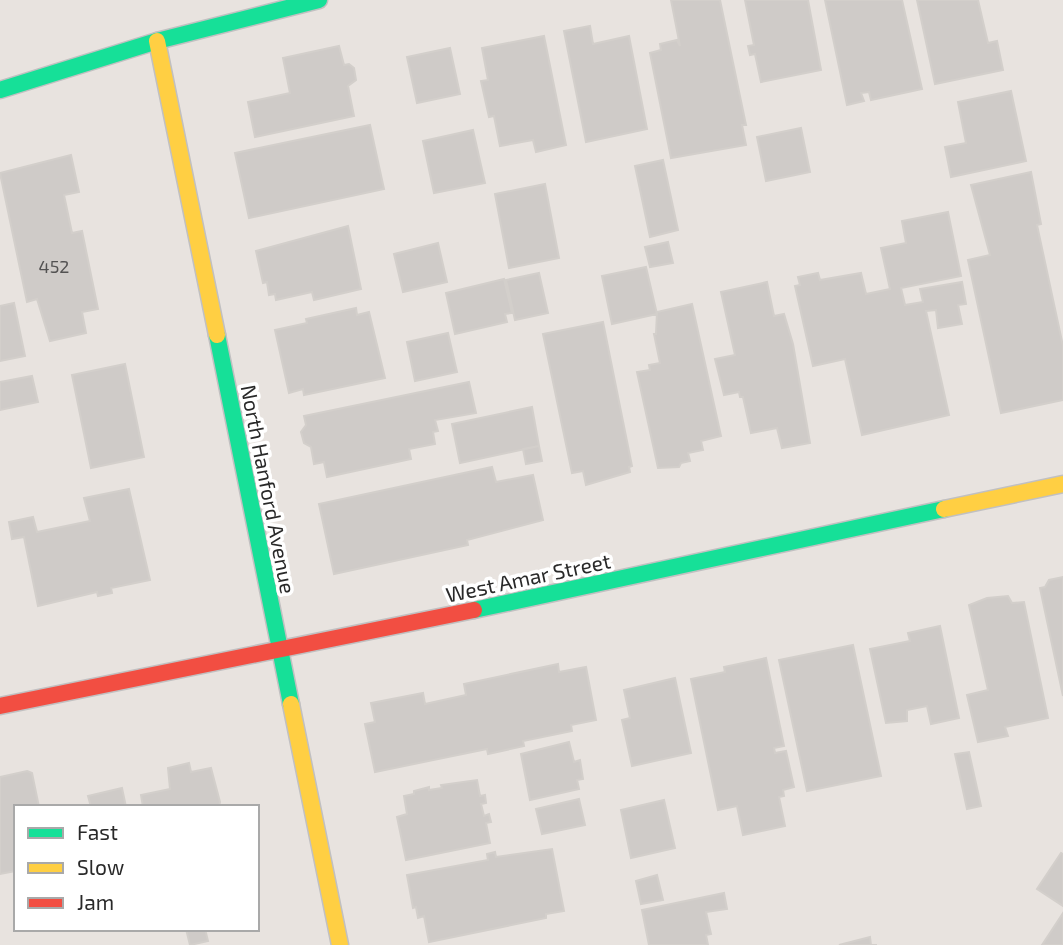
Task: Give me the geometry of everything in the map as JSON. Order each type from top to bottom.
[{"type":"street","points":[[0,90],[157,41],[319,0]]},
{"type":"street","name":"North Hanford Avenue","points":[[157,41],[340,945]]},
{"type":"street","name":"West Amar Street","points":[[0,706],[280,651],[1063,484]]},
{"type":"building","points":[[671,0],[720,0],[746,125],[742,125],[746,145],[671,158],[650,53],[661,50],[660,44],[677,40],[680,46]]},
{"type":"building","points":[[745,0],[808,0],[821,70],[761,82],[755,54],[750,55],[748,46],[754,45]]},
{"type":"building","points":[[825,0],[902,0],[922,89],[871,100],[869,92],[861,93],[864,101],[847,105]]},
{"type":"building","points":[[917,0],[978,0],[988,43],[997,41],[1003,70],[935,84]]},
{"type":"building","points":[[590,26],[593,44],[629,36],[647,129],[586,142],[564,31]]},
{"type":"building","points":[[544,36],[566,145],[536,152],[533,140],[500,146],[494,116],[489,117],[481,81],[488,80],[482,48]]},
{"type":"building","points":[[339,46],[344,65],[349,64],[354,68],[356,80],[348,86],[354,116],[255,137],[248,102],[290,93],[283,58]]},
{"type":"building","points":[[450,48],[460,94],[417,103],[407,57]]},
{"type":"building","points":[[1011,91],[1026,161],[951,177],[945,147],[966,143],[958,102]]},
{"type":"building","points":[[370,125],[384,189],[249,218],[235,153]]},
{"type":"building","points":[[801,128],[810,172],[766,181],[757,137]]},
{"type":"building","points":[[473,130],[485,183],[434,193],[423,141]]},
{"type":"building","points":[[71,155],[79,192],[64,195],[72,233],[82,231],[98,309],[82,312],[86,333],[50,341],[37,299],[27,302],[0,173]]},
{"type":"building","points":[[663,160],[678,230],[650,237],[635,166]]},
{"type":"building","points":[[1031,172],[1041,224],[1037,225],[1063,346],[1063,400],[1001,413],[968,260],[990,255],[971,185]]},
{"type":"building","points":[[545,184],[559,258],[509,268],[495,194]]},
{"type":"building","points":[[948,212],[961,276],[901,288],[905,305],[923,302],[920,289],[962,282],[966,304],[958,305],[962,324],[938,328],[936,310],[926,311],[949,415],[862,435],[845,359],[813,366],[795,286],[800,285],[798,277],[818,273],[820,280],[861,273],[866,294],[890,289],[881,248],[906,243],[902,221]]},
{"type":"building","points":[[348,226],[361,289],[314,300],[312,292],[276,300],[275,294],[269,295],[267,282],[263,283],[256,251]]},
{"type":"building","points":[[668,242],[673,263],[650,267],[645,247]]},
{"type":"building","points":[[438,243],[447,282],[403,292],[394,254]]},
{"type":"building","points":[[646,267],[657,314],[612,324],[602,276]]},
{"type":"building","points":[[539,273],[548,313],[515,320],[506,280]]},
{"type":"building","points":[[504,279],[512,313],[505,314],[507,322],[455,334],[446,293]]},
{"type":"building","points":[[767,282],[774,316],[784,314],[793,344],[810,443],[782,448],[777,428],[751,433],[743,397],[740,397],[739,392],[724,395],[715,359],[735,355],[721,292]]},
{"type":"building","points":[[14,303],[25,356],[0,361],[0,306]]},
{"type":"building","points":[[692,304],[721,436],[701,441],[703,450],[688,453],[690,461],[681,463],[679,467],[658,468],[637,372],[650,370],[649,365],[660,363],[654,334],[657,312]]},
{"type":"building","points":[[356,308],[357,315],[369,312],[385,378],[304,395],[303,389],[289,393],[275,330],[307,323],[306,319]]},
{"type":"building","points":[[603,322],[632,466],[629,467],[630,472],[586,485],[583,471],[572,473],[543,334]]},
{"type":"building","points":[[448,333],[457,372],[415,381],[407,342]]},
{"type":"building","points":[[125,364],[144,457],[91,468],[72,375]]},
{"type":"building","points":[[32,376],[38,402],[0,410],[0,382]]},
{"type":"building","points":[[469,382],[476,413],[435,420],[438,431],[433,432],[435,444],[409,449],[411,459],[327,477],[324,462],[314,464],[311,447],[304,443],[301,432],[306,425],[304,416]]},
{"type":"building","points":[[532,407],[539,446],[460,463],[452,424]]},
{"type":"building","points":[[539,446],[542,461],[526,464],[523,449]]},
{"type":"building","points":[[492,467],[496,482],[533,475],[543,520],[467,540],[468,545],[334,574],[319,504]]},
{"type":"building","points":[[129,489],[150,580],[111,588],[112,593],[98,596],[97,592],[38,606],[24,537],[12,539],[9,522],[33,517],[37,532],[90,521],[84,498]]},
{"type":"building","points":[[1063,577],[1063,696],[1040,588],[1045,587],[1049,580]]},
{"type":"building","points":[[1008,596],[1012,603],[1024,602],[1048,718],[1005,727],[1008,736],[978,742],[967,695],[988,690],[969,605],[987,598]]},
{"type":"building","points":[[940,626],[959,718],[931,724],[927,706],[907,710],[907,721],[886,723],[870,649],[910,641],[908,633]]},
{"type":"building","points":[[853,645],[881,776],[807,791],[779,660]]},
{"type":"building","points":[[766,658],[784,746],[774,748],[775,753],[786,751],[794,787],[783,790],[784,796],[779,797],[785,826],[743,835],[737,806],[718,810],[691,679],[725,672],[724,667]]},
{"type":"building","points":[[558,664],[559,672],[586,667],[596,720],[571,725],[572,731],[523,741],[524,746],[488,754],[487,749],[375,772],[365,724],[375,722],[371,703],[423,693],[425,704],[466,695],[464,684]]},
{"type":"building","points":[[675,678],[691,753],[632,766],[622,720],[630,718],[624,690]]},
{"type":"building","points":[[569,742],[574,762],[580,760],[583,779],[577,780],[579,789],[530,800],[521,754]]},
{"type":"building","points":[[969,752],[981,806],[967,809],[955,754]]},
{"type":"building","points":[[189,763],[191,772],[211,768],[219,805],[143,805],[141,795],[170,789],[168,768]]},
{"type":"building","points":[[27,771],[32,773],[39,805],[14,805],[14,871],[0,874],[0,777]]},
{"type":"building","points":[[477,780],[480,796],[485,795],[486,803],[481,804],[484,816],[489,814],[491,822],[486,823],[490,843],[406,860],[397,817],[407,814],[404,796],[429,787],[429,790],[442,788],[441,785]]},
{"type":"building","points":[[122,788],[126,805],[90,805],[88,796]]},
{"type":"building","points":[[579,799],[585,825],[542,834],[536,809]]},
{"type":"building","points":[[664,800],[675,848],[631,858],[621,810]]},
{"type":"building","points":[[552,849],[564,911],[546,914],[546,918],[429,942],[424,916],[418,918],[416,907],[413,908],[407,875],[488,860],[487,854],[495,852],[496,857]]},
{"type":"building","points":[[1061,853],[1063,854],[1063,906],[1037,889]]},
{"type":"building","points":[[657,875],[663,900],[641,904],[636,881]]},
{"type":"building","points":[[724,893],[727,909],[706,912],[711,934],[706,935],[708,945],[649,945],[642,910]]},
{"type":"building","points":[[1063,913],[1063,945],[1042,945]]},
{"type":"building","points":[[186,931],[206,931],[208,941],[190,945]]},
{"type":"building","points":[[870,937],[871,945],[839,945]]},
{"type":"traffic: fast","points":[[0,90],[157,41],[319,0]]},
{"type":"traffic: fast","points":[[217,335],[291,704]]},
{"type":"traffic: fast","points":[[474,610],[944,509]]},
{"type":"traffic: slow","points":[[157,41],[217,335]]},
{"type":"traffic: slow","points":[[944,509],[1063,484]]},
{"type":"traffic: slow","points":[[291,704],[340,945]]},
{"type":"traffic: jam","points":[[0,706],[474,610]]}]
